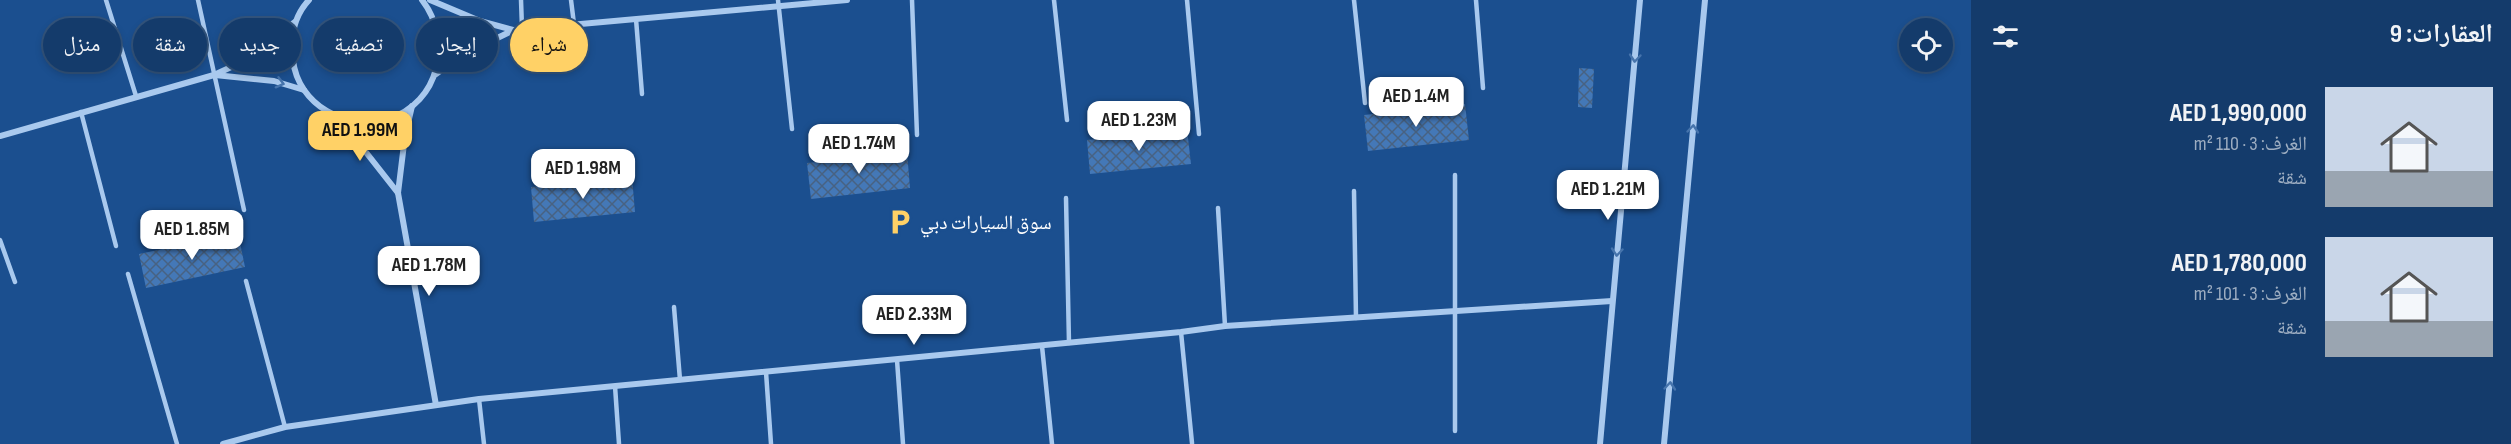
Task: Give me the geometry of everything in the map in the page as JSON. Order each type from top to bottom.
[{"type":"street","points":[[298,18],[309,0]]},
{"type":"street","points":[[295,72],[304,90],[325,111],[339,117],[364,122],[389,119],[412,106],[425,92],[436,74],[440,53],[439,31],[422,0]]},
{"type":"street","points":[[430,0],[480,21],[510,29]]},
{"type":"street","points":[[588,23],[778,3],[847,0]]},
{"type":"street","points":[[1600,444],[1640,0]]},
{"type":"street","points":[[1664,444],[1705,0]]},
{"type":"street","points":[[436,74],[460,56],[510,32]]},
{"type":"street","points":[[0,136],[220,72]]},
{"type":"street","points":[[214,75],[274,81],[304,90]]},
{"type":"street","points":[[412,106],[405,136],[398,193],[436,405]]},
{"type":"street","points":[[339,117],[398,193]]},
{"type":"street","points":[[223,444],[285,427],[479,399],[1181,333],[1225,326],[1612,301]]},
{"type":"lane","points":[[106,0],[136,96]]},
{"type":"lane","points":[[198,0],[244,210]]},
{"type":"lane","points":[[521,0],[522,18]]},
{"type":"lane","points":[[571,0],[573,18]]},
{"type":"lane","points":[[912,0],[917,135]]},
{"type":"lane","points":[[1054,0],[1067,120]]},
{"type":"lane","points":[[1186,0],[1199,134]]},
{"type":"lane","points":[[1354,0],[1365,103]]},
{"type":"lane","points":[[1476,0],[1483,88]]},
{"type":"lane","points":[[778,3],[792,129]]},
{"type":"lane","points":[[636,19],[642,94]]},
{"type":"lane","points":[[81,112],[116,246]]},
{"type":"lane","points":[[1455,175],[1455,431]]},
{"type":"lane","points":[[1354,191],[1356,318]]},
{"type":"lane","points":[[1066,198],[1069,343]]},
{"type":"lane","points":[[1218,208],[1225,326]]},
{"type":"lane","points":[[0,240],[15,282]]},
{"type":"lane","points":[[129,274],[177,444]]},
{"type":"lane","points":[[246,281],[285,427]]},
{"type":"lane","points":[[674,307],[680,380]]},
{"type":"lane","points":[[1181,333],[1192,443]]},
{"type":"lane","points":[[1042,346],[1052,444]]},
{"type":"lane","points":[[897,360],[903,444]]},
{"type":"lane","points":[[766,372],[771,444]]},
{"type":"lane","points":[[615,386],[619,444]]},
{"type":"lane","points":[[479,399],[484,444]]},
{"type":"building","points":[[1579,68],[1594,69],[1592,108],[1578,107]]},
{"type":"building","points":[[1465,104],[1469,140],[1368,151],[1364,115]]},
{"type":"building","points":[[1187,129],[1191,164],[1090,174],[1087,140]]},
{"type":"building","points":[[907,152],[910,188],[811,199],[807,163]]},
{"type":"building","points":[[632,177],[635,212],[534,222],[531,187]]},
{"type":"building","points":[[238,233],[245,267],[146,288],[139,254]]},
{"type":"place","name":"سوق السيارات دبي","points":[[900,222]]}]
